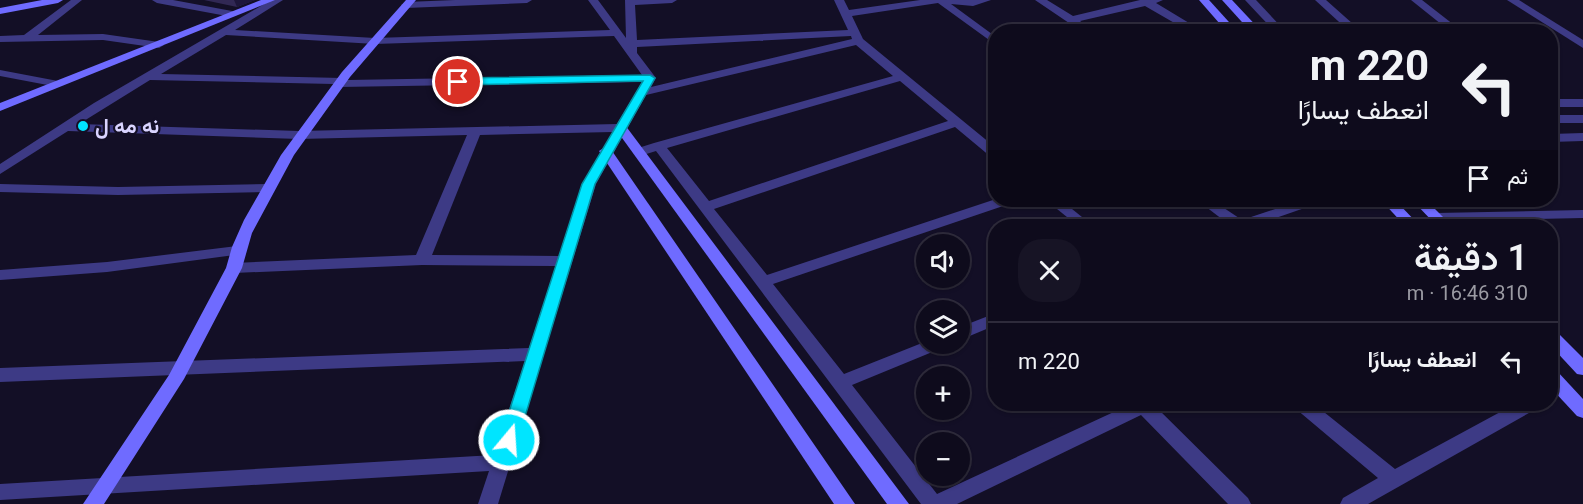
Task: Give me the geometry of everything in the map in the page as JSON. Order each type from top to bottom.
[{"type":"street","points":[[0,10],[57,0]]},
{"type":"street","points":[[27,38],[77,0]]},
{"type":"street","points":[[158,0],[232,14]]},
{"type":"street","points":[[0,107],[270,0]]},
{"type":"street","points":[[0,170],[65,127],[278,0]]},
{"type":"street","points":[[93,504],[181,367],[234,268],[237,251],[268,188],[298,135],[360,56],[409,1],[527,0]]},
{"type":"street","points":[[593,0],[650,78]]},
{"type":"street","points":[[626,44],[630,1],[672,0]]},
{"type":"street","points":[[838,0],[856,37],[901,77],[988,147]]},
{"type":"street","points":[[845,14],[940,0],[973,3],[986,0]]},
{"type":"street","points":[[940,0],[988,35]]},
{"type":"street","points":[[1040,0],[1078,24]]},
{"type":"street","points":[[1204,0],[1226,24]]},
{"type":"street","points":[[1227,0],[1250,24]]},
{"type":"street","points":[[1250,0],[1273,24]]},
{"type":"street","points":[[1320,0],[1348,24]]},
{"type":"street","points":[[1416,0],[1448,24]]},
{"type":"street","points":[[1512,0],[1550,24]]},
{"type":"street","points":[[1069,24],[1149,1],[1186,24]]},
{"type":"street","points":[[1558,29],[1583,45]]},
{"type":"street","points":[[224,32],[375,41],[626,44],[856,37]]},
{"type":"street","points":[[0,39],[103,37],[159,45]]},
{"type":"street","points":[[641,93],[856,37]]},
{"type":"street","points":[[0,73],[58,84]]},
{"type":"street","points":[[149,77],[340,82],[650,78]]},
{"type":"street","points":[[640,152],[901,77]]},
{"type":"street","points":[[488,504],[589,184],[605,151],[650,78]]},
{"type":"street","points":[[1558,102],[1583,103]]},
{"type":"street","points":[[1558,119],[1583,119]]},
{"type":"street","points":[[705,207],[957,122]]},
{"type":"street","points":[[65,127],[298,135],[621,128]]},
{"type":"street","points":[[621,128],[898,504]]},
{"type":"street","points":[[422,260],[475,131]]},
{"type":"street","points":[[1558,138],[1583,137]]},
{"type":"street","points":[[659,146],[935,504],[1130,411]]},
{"type":"street","points":[[605,151],[845,504]]},
{"type":"street","points":[[0,188],[118,191],[268,188]]},
{"type":"street","points":[[763,282],[988,206]]},
{"type":"street","points":[[1062,207],[1077,219]]},
{"type":"street","points":[[1214,207],[1230,219]]},
{"type":"street","points":[[1260,219],[1294,207]]},
{"type":"street","points":[[1395,207],[1406,219]]},
{"type":"street","points":[[1426,207],[1437,219]]},
{"type":"street","points":[[1494,219],[1583,214]]},
{"type":"street","points":[[0,275],[107,267],[237,251]]},
{"type":"street","points":[[234,268],[422,260],[564,261]]},
{"type":"street","points":[[970,330],[988,322]]},
{"type":"street","points":[[1558,343],[1583,369]]},
{"type":"street","points":[[840,383],[916,352]]},
{"type":"street","points":[[0,375],[536,354]]},
{"type":"street","points":[[1558,389],[1583,411]]},
{"type":"street","points":[[1152,411],[1241,504]]},
{"type":"street","points":[[1310,411],[1393,479]]},
{"type":"street","points":[[1365,501],[1393,479],[1517,411]]},
{"type":"street","points":[[0,492],[502,462]]},
{"type":"place","name":"نه مه ل","points":[[83,126]]},
{"type":"route","points":[[458,82],[650,78],[605,151],[589,184],[509,440]]}]
